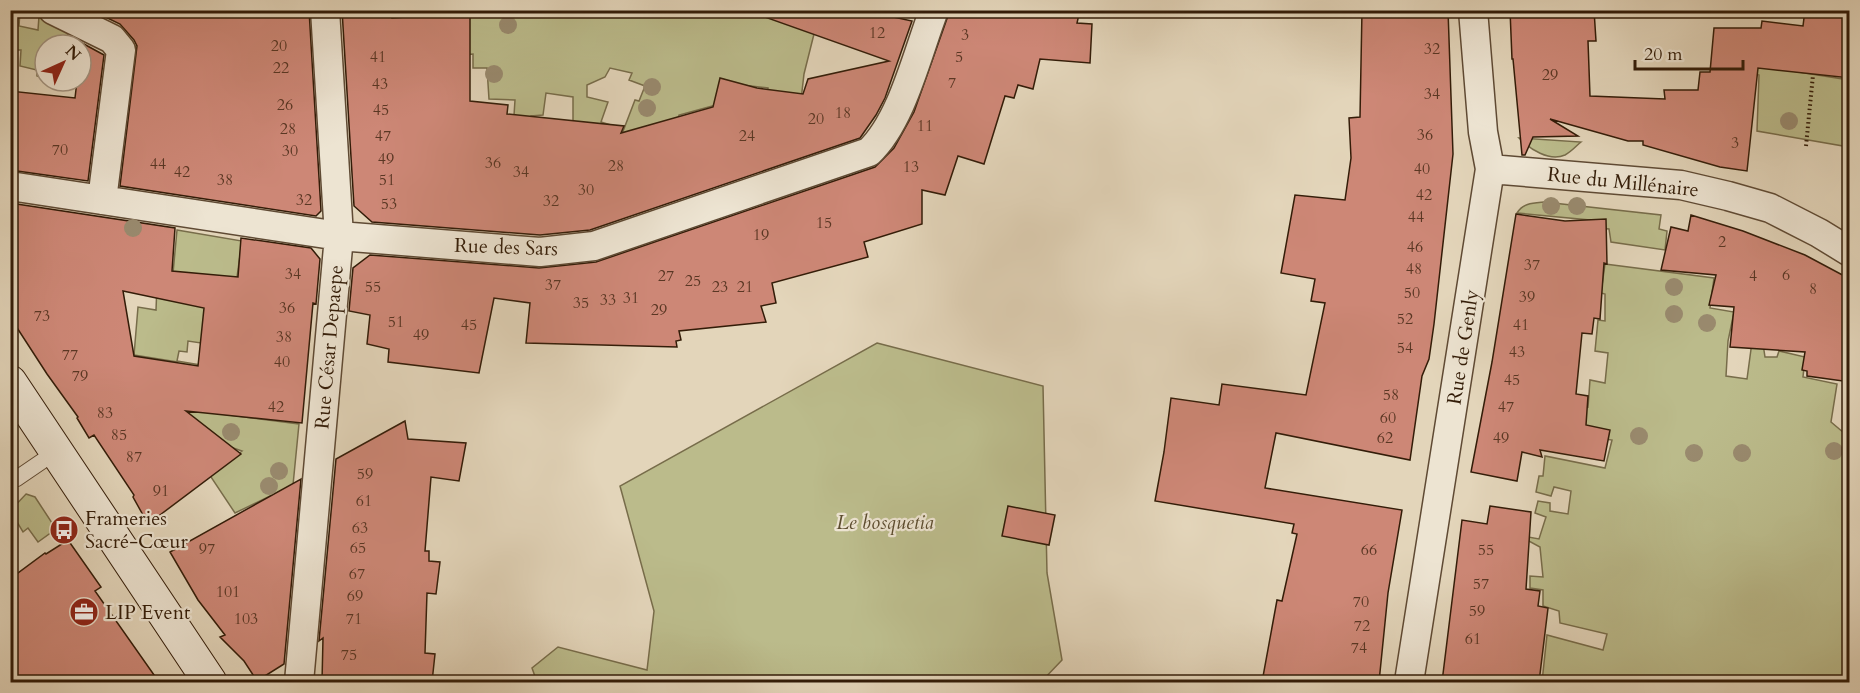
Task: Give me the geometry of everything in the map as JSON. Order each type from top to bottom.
[{"type":"main road","points":[[10,382],[210,682]]},
{"type":"street","points":[[52,10],[112,39],[121,50],[102,200]]},
{"type":"street","name":"Rue César Depaepe","points":[[299,682],[339,236],[325,10]]},
{"type":"street","name":"Rue de Genly","points":[[1409,682],[1490,169],[1482,132],[1473,10]]},
{"type":"street","name":"Rue des Sars","points":[[10,186],[339,236],[540,252],[594,246],[869,152],[881,141],[894,119],[927,16]]},
{"type":"street","name":"Rue du Millénaire","points":[[1490,169],[1682,186],[1728,196],[1770,208],[1850,252]]},
{"type":"lane","points":[[16,479],[57,451]]},
{"type":"path","points":[[1806,146],[1813,75]]},
{"type":"green space","points":[[532,10],[532,15],[555,16],[557,10],[809,10],[815,30],[804,74],[801,100],[767,97],[768,88],[742,85],[716,105],[679,115],[675,133],[617,147],[635,100],[639,101],[645,86],[629,80],[632,73],[610,68],[605,77],[587,85],[587,97],[608,102],[601,122],[614,126],[573,134],[573,97],[546,93],[543,115],[531,116],[529,132],[513,131],[515,100],[489,99],[487,68],[473,68],[473,54],[458,55],[442,45],[441,14],[408,13],[408,11]]},
{"type":"green space","points":[[11,11],[20,11],[19,26],[38,30],[39,16],[68,33],[33,33],[33,69],[20,66],[21,50],[13,50],[11,66]]},
{"type":"green space","points":[[1755,65],[1849,80],[1849,147],[1757,131],[1759,75],[1755,74]]},
{"type":"green space","points":[[1519,138],[1581,142],[1565,155],[1553,157],[1534,150]]},
{"type":"green space","points":[[1544,202],[1661,215],[1659,229],[1667,231],[1665,250],[1611,242],[1609,229],[1599,228],[1600,221],[1517,213],[1525,205]]},
{"type":"green space","points":[[177,230],[242,241],[237,277],[214,289],[201,343],[188,341],[187,352],[179,351],[177,361],[212,367],[222,414],[299,424],[293,485],[235,513],[209,474],[242,451],[175,428],[177,362],[134,355],[138,307],[156,310],[157,285],[172,284]]},
{"type":"green space","points":[[1605,264],[1714,278],[1710,308],[1734,312],[1728,341],[1726,376],[1747,379],[1752,342],[1763,344],[1765,357],[1777,357],[1779,351],[1805,357],[1803,377],[1837,384],[1831,422],[1850,438],[1849,682],[1542,682],[1547,635],[1603,650],[1607,634],[1560,623],[1559,611],[1543,606],[1543,590],[1530,588],[1530,576],[1543,577],[1540,547],[1518,535],[1539,539],[1546,517],[1535,513],[1538,501],[1550,503],[1550,511],[1568,514],[1571,491],[1554,487],[1551,496],[1536,492],[1539,476],[1543,476],[1545,456],[1605,468],[1612,440],[1580,435],[1577,405],[1588,407],[1590,380],[1605,383],[1608,353],[1595,351],[1598,320],[1605,321],[1605,294],[1601,293]]},
{"type":"green space","name":"Le bosquetia","points":[[877,343],[1043,386],[1047,573],[1062,660],[1041,682],[537,682],[532,668],[558,647],[647,670],[654,611],[620,486]]},
{"type":"green space","points":[[26,494],[35,497],[56,529],[38,542],[28,528],[23,532],[11,512]]},
{"type":"building","points":[[91,10],[309,10],[321,211],[316,216],[120,186],[137,46],[120,24]]},
{"type":"building","points":[[342,10],[391,10],[392,18],[469,13],[470,101],[508,105],[507,114],[624,126],[621,133],[713,107],[720,78],[757,88],[803,94],[808,79],[889,61],[759,15],[760,10],[861,10],[912,21],[885,98],[860,138],[590,230],[540,235],[372,222],[354,206]]},
{"type":"building","points":[[950,10],[1080,10],[1077,23],[1092,24],[1090,63],[1040,59],[1033,89],[1018,85],[1014,98],[1005,96],[984,164],[958,156],[945,195],[922,190],[922,224],[864,242],[868,257],[772,283],[776,303],[761,306],[766,322],[679,331],[681,340],[676,341],[677,347],[526,343],[530,303],[494,298],[479,373],[388,362],[389,349],[367,344],[370,315],[349,311],[353,268],[370,255],[539,268],[596,262],[875,167],[894,148],[914,112]]},
{"type":"building","points":[[1362,10],[1448,10],[1453,154],[1429,359],[1422,376],[1410,460],[1276,433],[1265,488],[1402,510],[1388,593],[1379,682],[1262,682],[1277,600],[1282,601],[1297,534],[1292,533],[1294,524],[1155,501],[1171,398],[1219,405],[1222,384],[1306,395],[1325,303],[1311,301],[1315,279],[1281,273],[1295,195],[1345,200],[1351,158],[1349,118],[1360,117]]},
{"type":"building","points":[[1510,10],[1594,10],[1596,41],[1588,41],[1590,96],[1665,99],[1664,90],[1698,90],[1700,72],[1710,72],[1714,28],[1761,28],[1762,21],[1803,26],[1805,10],[1850,10],[1850,78],[1758,68],[1747,171],[1720,167],[1643,145],[1643,141],[1628,141],[1550,119],[1578,136],[1533,137],[1525,155],[1522,155],[1512,59]]},
{"type":"building","points":[[93,49],[104,55],[88,181],[10,170],[10,91],[75,98],[76,93],[93,93]]},
{"type":"building","points":[[10,203],[175,228],[172,271],[238,277],[241,238],[311,248],[320,259],[316,304],[313,303],[302,423],[186,411],[241,454],[148,524],[134,495],[94,435],[89,438],[78,417],[10,317]],"holes":[[[123,291],[204,308],[198,366],[134,356]]]},
{"type":"building","points":[[1516,214],[1565,221],[1606,219],[1607,264],[1604,263],[1600,319],[1594,318],[1592,334],[1582,333],[1576,394],[1588,396],[1586,425],[1610,430],[1604,461],[1540,450],[1542,457],[1522,452],[1517,481],[1471,472]]},
{"type":"building","points":[[1691,215],[1743,231],[1805,255],[1850,279],[1850,382],[1807,376],[1807,371],[1802,370],[1805,352],[1730,347],[1734,307],[1709,305],[1716,275],[1661,270],[1671,227],[1688,231]]},
{"type":"building","points":[[405,421],[408,439],[466,443],[459,481],[431,477],[425,551],[429,551],[429,561],[440,562],[436,594],[427,593],[425,653],[435,654],[432,682],[322,682],[323,638],[319,641],[336,459]]},
{"type":"building","points":[[301,479],[284,664],[257,681],[244,661],[220,637],[225,635],[198,600],[170,552]]},
{"type":"building","points":[[1008,506],[1055,515],[1049,545],[1002,536]]},
{"type":"building","points":[[1490,506],[1531,512],[1526,589],[1540,591],[1538,606],[1548,608],[1539,682],[1442,682],[1462,520],[1487,524]]},
{"type":"building","points":[[68,540],[101,587],[95,591],[159,682],[10,682],[10,579],[45,553]]},
{"type":"place","name":"Frameries Sacré-Cœur","points":[[64,530]]},
{"type":"place","name":"LIP Event","points":[[84,612]]}]
